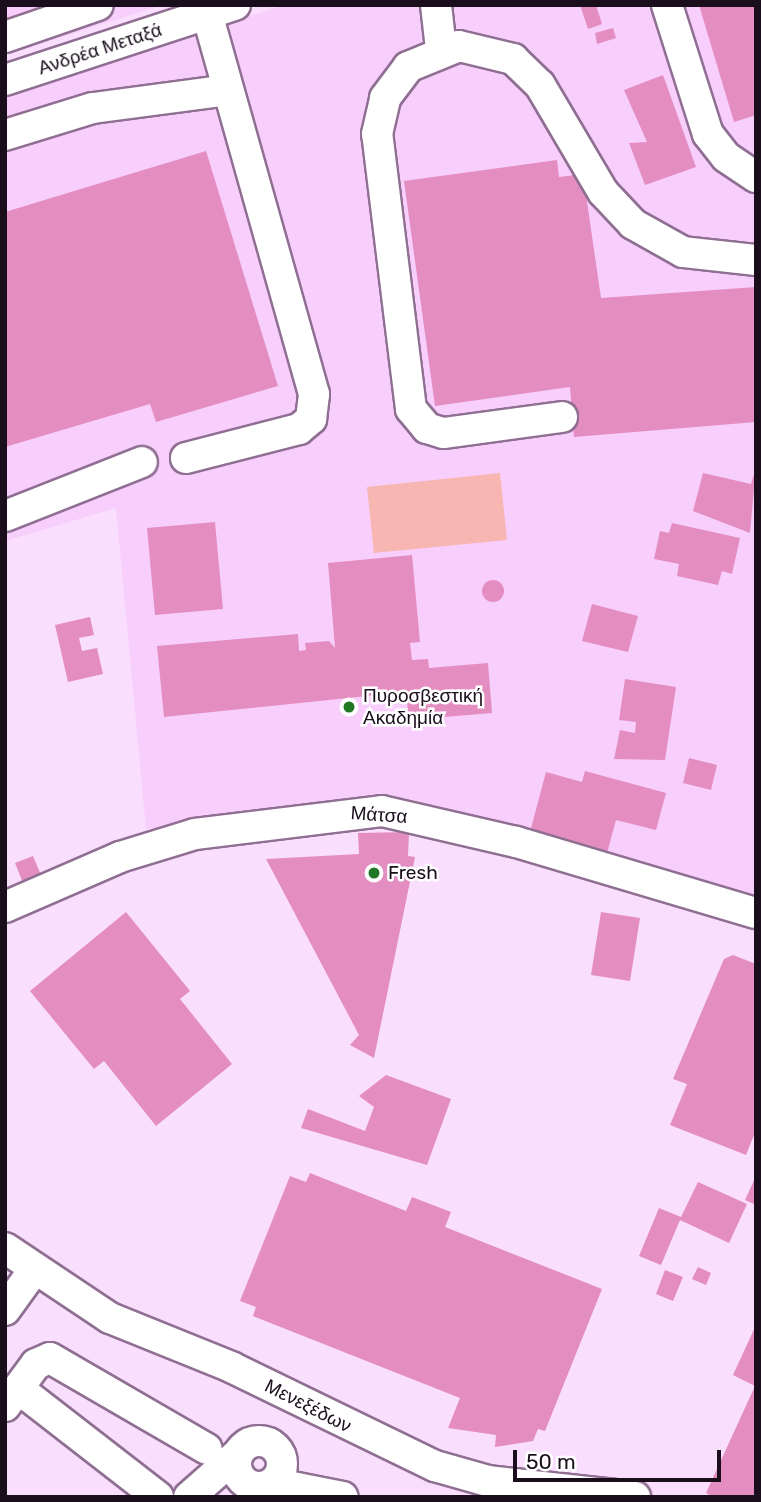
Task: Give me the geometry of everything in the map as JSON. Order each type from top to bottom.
[{"type":"street","points":[[5,37],[98,5]]},
{"type":"street","points":[[436,5],[441,49]]},
{"type":"street","points":[[667,5],[708,134],[726,157],[756,177]]},
{"type":"street","points":[[186,458],[299,429],[311,419],[310,381],[228,90],[221,10]]},
{"type":"street","name":"Ανδρέα Μεταξά","points":[[5,80],[221,10]]},
{"type":"street","points":[[562,417],[443,433],[417,420],[406,394],[379,116],[401,74],[441,49],[496,51],[528,71],[603,192],[658,242],[696,254],[756,260]]},
{"type":"street","points":[[5,135],[93,108],[228,90]]},
{"type":"street","points":[[726,157],[756,155]]},
{"type":"street","points":[[5,516],[142,462]]},
{"type":"street","name":"Μάτσα","points":[[5,907],[120,858],[195,834],[245,823],[382,811],[516,842],[756,913]]},
{"type":"street","name":"Μενεξέδων","points":[[5,1248],[34,1270],[110,1318],[231,1367],[435,1466],[523,1490],[635,1497]]},
{"type":"street","points":[[5,1310],[34,1270]]},
{"type":"street","points":[[158,1497],[12,1398],[36,1364],[50,1358],[207,1449]]},
{"type":"street","points":[[188,1497],[257,1440],[278,1450],[283,1462],[261,1484],[203,1497]]},
{"type":"street","points":[[238,1454],[240,1477],[261,1484],[343,1497]]},
{"type":"shaded area","points":[[5,5],[163,5],[5,55]]},
{"type":"shaded area","points":[[284,5],[756,5],[756,895],[409,799],[146,829],[116,508],[5,541],[5,93]]},
{"type":"shaded area","points":[[500,473],[507,540],[374,553],[367,487]]},
{"type":"building","points":[[580,5],[596,5],[602,24],[588,29]]},
{"type":"building","points":[[699,5],[756,5],[756,115],[734,122]]},
{"type":"building","points":[[613,28],[616,38],[597,44],[595,33]]},
{"type":"building","points":[[663,75],[696,167],[645,185],[629,143],[647,142],[624,90]]},
{"type":"building","points":[[206,151],[278,386],[156,422],[150,404],[5,447],[5,212]]},
{"type":"building","points":[[557,160],[559,177],[583,174],[601,298],[756,287],[756,422],[574,437],[570,387],[435,406],[404,181]]},
{"type":"building","points":[[756,467],[750,533],[693,511],[703,473],[751,484]]},
{"type":"building","points":[[215,522],[223,609],[155,615],[147,528]]},
{"type":"building","points":[[672,523],[740,538],[732,574],[722,571],[718,585],[677,576],[679,564],[654,559],[660,531],[669,533]]},
{"type":"building","points":[[412,555],[420,642],[410,643],[412,660],[428,659],[429,668],[488,663],[492,713],[409,720],[406,692],[164,717],[157,646],[298,634],[299,651],[306,650],[305,643],[329,641],[335,648],[328,563]]},
{"type":"building","points":[[493,580],[501,583],[504,591],[501,599],[493,602],[485,599],[482,591],[485,583]]},
{"type":"building","points":[[592,604],[638,616],[628,652],[582,641]]},
{"type":"building","points":[[90,617],[94,635],[79,638],[82,651],[97,648],[103,674],[68,682],[55,625]]},
{"type":"building","points":[[625,679],[676,687],[665,760],[614,759],[620,730],[635,733],[636,722],[619,720]]},
{"type":"building","points":[[689,758],[717,765],[711,790],[683,783]]},
{"type":"building","points":[[585,771],[666,793],[656,830],[616,820],[607,853],[530,832],[546,772],[582,782]]},
{"type":"building","points":[[409,832],[408,856],[415,857],[374,1058],[350,1045],[359,1035],[266,859],[359,854],[358,833]]},
{"type":"building","points":[[33,856],[41,875],[23,883],[15,863]]},
{"type":"building","points":[[126,912],[190,991],[180,999],[232,1064],[156,1126],[104,1061],[94,1069],[30,991]]},
{"type":"building","points":[[601,912],[640,918],[630,981],[591,975]]},
{"type":"building","points":[[733,955],[756,964],[756,1130],[746,1155],[670,1125],[687,1084],[673,1079],[724,959]]},
{"type":"building","points":[[386,1075],[451,1099],[427,1165],[301,1128],[308,1109],[365,1131],[374,1107],[359,1096]]},
{"type":"building","points":[[310,1173],[406,1211],[412,1197],[451,1212],[445,1227],[602,1289],[545,1431],[538,1429],[533,1441],[495,1447],[496,1435],[448,1428],[460,1398],[253,1316],[256,1307],[240,1301],[290,1176],[306,1182]]},
{"type":"building","points":[[756,1176],[756,1205],[745,1200]]},
{"type":"building","points":[[698,1182],[747,1204],[729,1243],[680,1220],[661,1265],[639,1256],[659,1208],[681,1217]]},
{"type":"building","points":[[698,1267],[711,1273],[706,1285],[692,1279]]},
{"type":"building","points":[[665,1270],[683,1277],[673,1301],[656,1294]]},
{"type":"building","points":[[756,1325],[756,1497],[714,1497],[706,1493],[755,1386],[733,1375]]},
{"type":"building","points":[[271,1493],[291,1497],[233,1497]]},
{"type":"place","name":"Πυροσβεστική Ακαδημία","points":[[349,707]]},
{"type":"place","name":"Fresh","points":[[374,873]]}]
